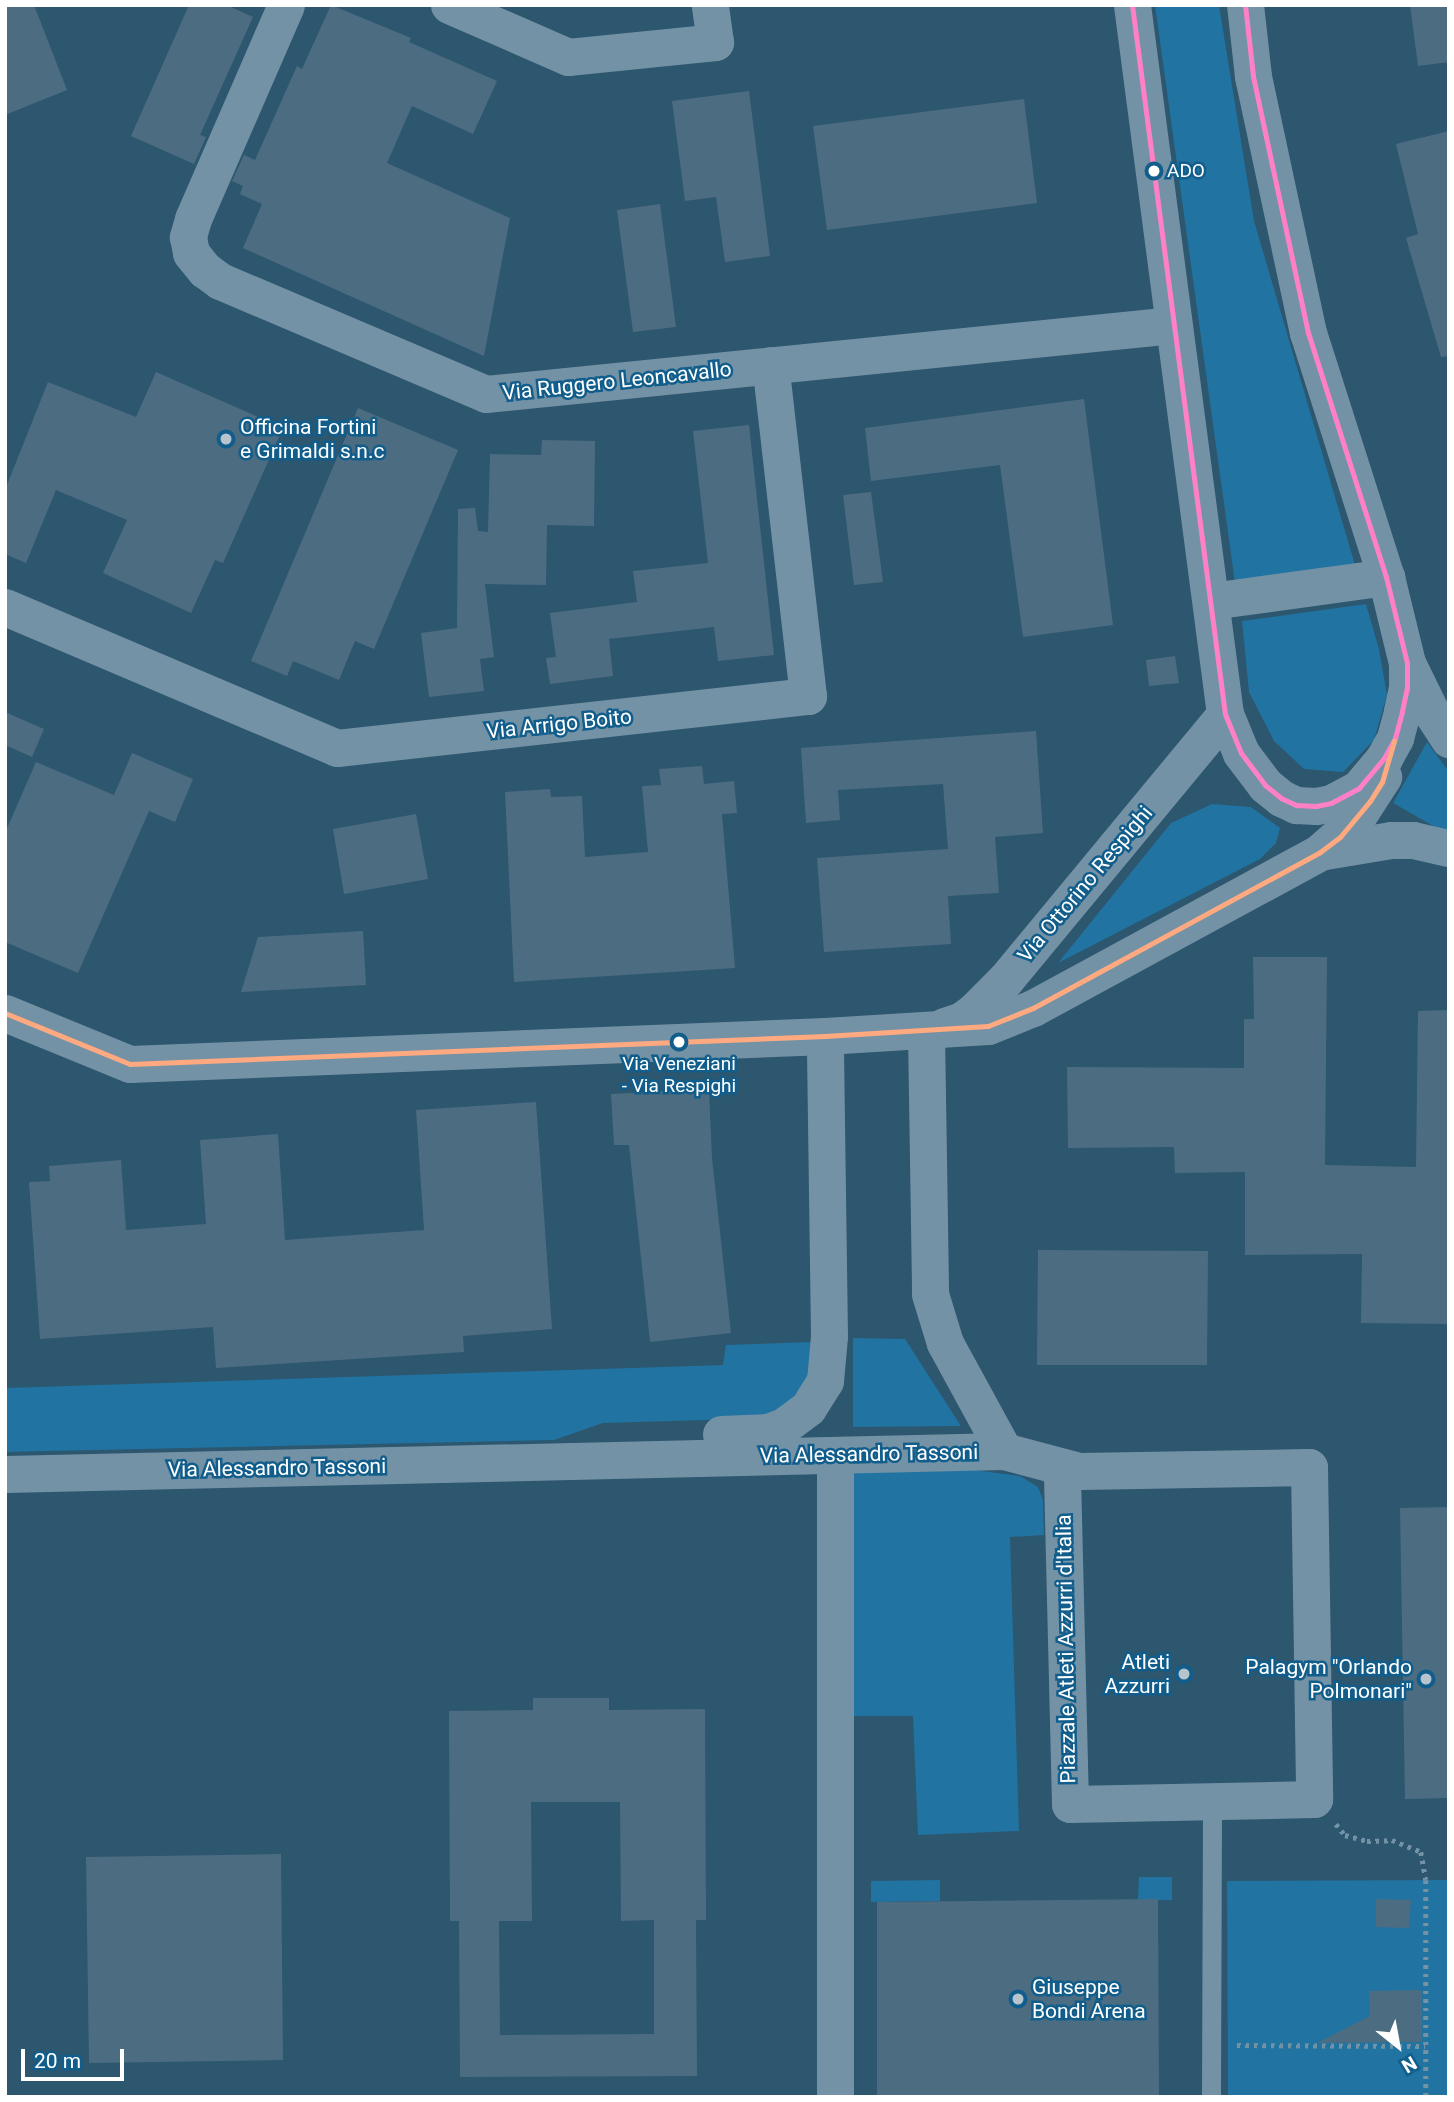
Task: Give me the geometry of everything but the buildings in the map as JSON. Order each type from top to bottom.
[{"type":"street","name":"Via Ruggero Leoncavallo","points":[[286,5],[193,219],[188,237],[191,253],[205,270],[220,281],[486,394],[1174,325]]},
{"type":"street","points":[[449,5],[568,57],[715,43],[710,5]]},
{"type":"street","points":[[1132,5],[1225,714],[1241,752],[1252,769],[1281,798],[1296,805],[1331,803],[1359,788],[1374,774],[1395,738],[1407,688],[1407,663]]},
{"type":"street","points":[[1245,5],[1253,76],[1308,333],[1386,577],[1407,663],[1430,710],[1449,739]]},
{"type":"street","name":"Via Arrigo Boito","points":[[5,607],[337,748],[808,696],[770,365]]},
{"type":"street","points":[[1211,601],[1386,577]]},
{"type":"street","name":"Via Ottorino Respighi","points":[[926,1032],[962,1020],[998,988],[1225,714]]},
{"type":"street","name":"Via Ottorino Respighi","points":[[5,1013],[130,1064],[926,1032],[988,1027],[1009,1020],[1320,852],[1340,837],[1370,801],[1382,782],[1395,738]]},
{"type":"street","name":"Via Ottorino Respighi","points":[[1320,852],[1391,840],[1413,840],[1449,848]]},
{"type":"street","name":"Via Alessandro Tassoni","points":[[5,1474],[1004,1451],[945,1343],[930,1293],[926,1032]]},
{"type":"street","name":"Via Alessandro Tassoni","points":[[550,1461],[616,1438],[768,1432],[795,1419],[819,1394],[828,1364],[829,1336],[825,1036]]},
{"type":"street","points":[[1004,1451],[1079,1471],[1309,1467],[1314,1799]]},
{"type":"street","points":[[835,1455],[835,2097]]},
{"type":"street","name":"Piazzale Atleti Azzurri d'Italia","points":[[1062,1467],[1070,1804],[1314,1799]]},
{"type":"lane","points":[[1211,2097],[1212,1801]]},
{"type":"path","points":[[1314,1799],[1345,1835],[1367,1840],[1392,1840],[1421,1852],[1426,1880],[1426,2097]]},
{"type":"path","points":[[1228,2045],[1425,2046]]},
{"type":"shaded area","points":[[1155,5],[1219,5],[1254,221],[1355,565],[1235,583]]},
{"type":"shaded area","points":[[1366,604],[1379,649],[1387,695],[1374,740],[1343,772],[1304,769],[1274,741],[1249,692],[1242,621]]},
{"type":"shaded area","points":[[1427,742],[1449,772],[1449,835],[1393,803]]},
{"type":"shaded area","points":[[1212,804],[1251,807],[1280,828],[1276,843],[1260,859],[1058,963],[1171,823]]},
{"type":"shaded area","points":[[853,1338],[905,1339],[961,1426],[853,1427]]},
{"type":"shaded area","points":[[811,1342],[809,1376],[788,1404],[773,1418],[603,1423],[554,1440],[5,1452],[5,1388],[723,1365],[726,1345]]},
{"type":"shaded area","points":[[974,1470],[1020,1476],[1038,1487],[1043,1500],[1044,1535],[1010,1537],[1019,1831],[918,1835],[913,1716],[851,1716],[847,1472]]},
{"type":"shaded area","points":[[1139,1877],[1172,1877],[1172,1900],[1138,1900]]},
{"type":"shaded area","points":[[940,1880],[940,1901],[871,1902],[871,1881]]},
{"type":"shaded area","points":[[1449,1880],[1449,2097],[1228,2097],[1227,1881]]},
{"type":"transit line","points":[[1132,5],[1225,714],[1241,753],[1265,785],[1281,798],[1296,805],[1316,806],[1331,803],[1359,788],[1384,758],[1395,738],[1402,711],[1407,688],[1407,663],[1386,577],[1308,333],[1253,76],[1245,5]]},
{"type":"transit line","points":[[5,1013],[130,1064],[825,1036],[988,1026],[1033,1008],[1320,852],[1340,837],[1370,801],[1382,782],[1394,741]]},
{"type":"place","name":"ADO","points":[[1154,171]]},
{"type":"place","name":"Officina Fortini e Grimaldi s.n.c","points":[[226,439]]},
{"type":"place","name":"Via Veneziani - Via Respighi","points":[[679,1042]]},
{"type":"place","name":"Atleti Azzurri","points":[[1184,1674]]},
{"type":"place","name":"Palagym \"Orlando Polmonari\"","points":[[1426,1679]]},
{"type":"place","name":"Giuseppe Bondi Arena","points":[[1018,1999]]}]
